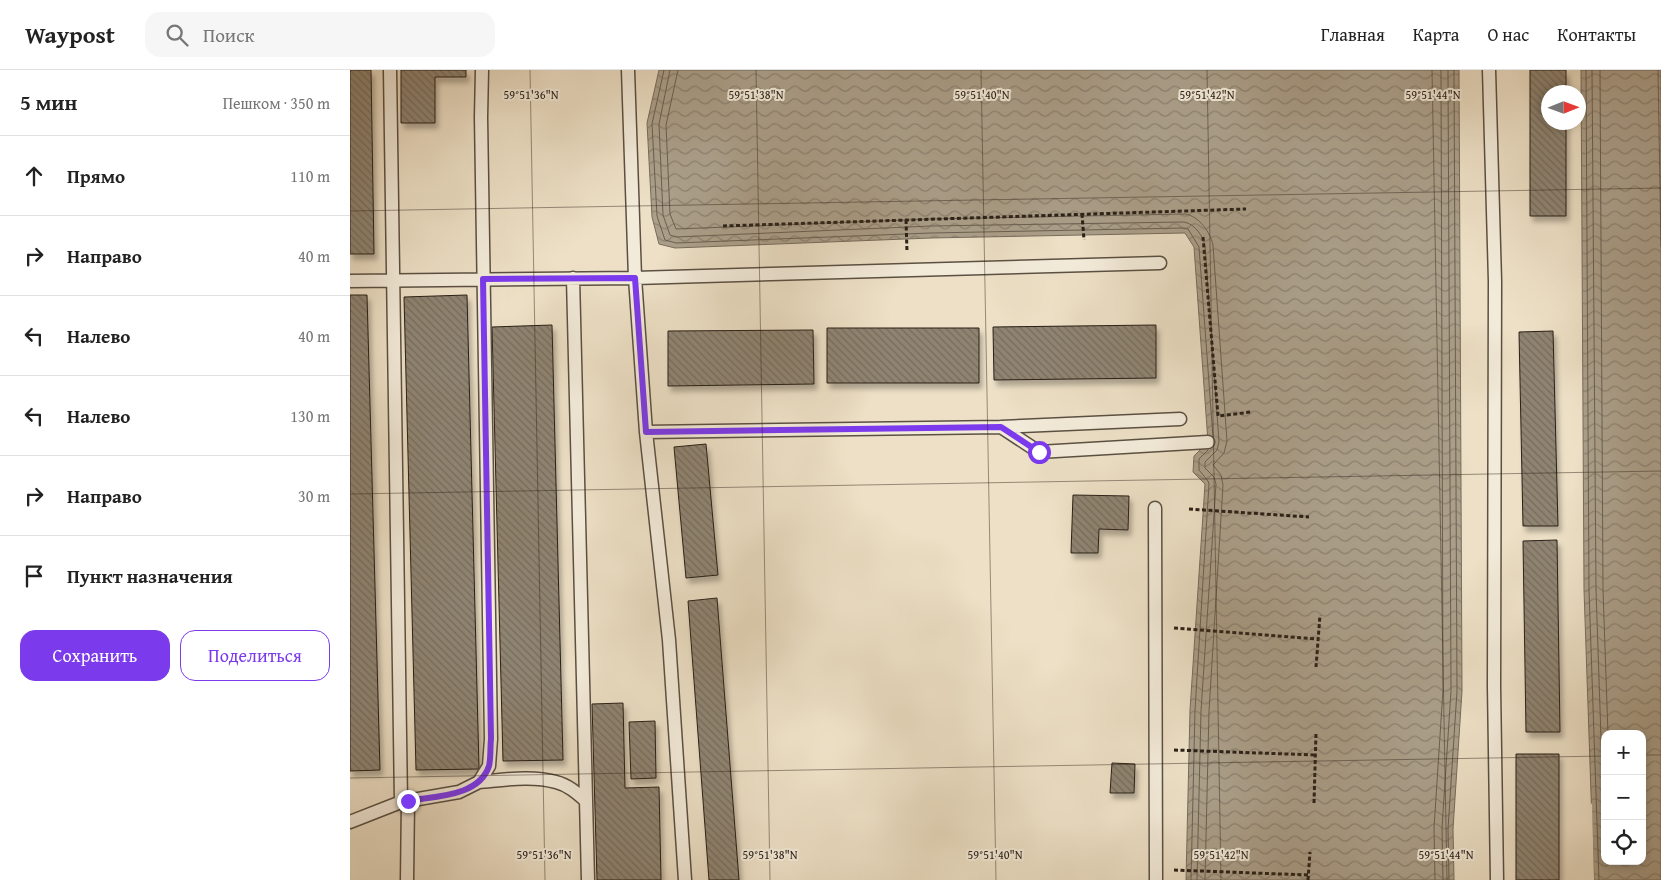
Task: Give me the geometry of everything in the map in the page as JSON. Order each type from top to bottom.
[{"type":"lane","points":[[390,70],[407,880]]},
{"type":"lane","points":[[479,782],[488,766],[491,739],[483,279],[482,70]]},
{"type":"lane","points":[[628,70],[635,278],[646,432],[669,640],[685,880]]},
{"type":"lane","points":[[1489,70],[1495,281],[1494,686],[1497,880]]},
{"type":"lane","points":[[350,281],[635,278],[1160,263]]},
{"type":"lane","points":[[573,278],[588,880]]},
{"type":"lane","points":[[646,432],[1001,427],[1180,419]]},
{"type":"lane","points":[[1001,427],[1039,452],[1208,442]]},
{"type":"lane","points":[[1155,508],[1156,875]]},
{"type":"lane","points":[[350,822],[405,801],[459,792],[479,782],[526,779],[556,782],[575,790],[585,800]]},
{"type":"path","points":[[723,226],[1246,209]]},
{"type":"path","points":[[1082,214],[1084,240]]},
{"type":"path","points":[[906,220],[907,257]]},
{"type":"path","points":[[1204,237],[1218,416],[1251,412]]},
{"type":"path","points":[[1189,508],[1309,517]]},
{"type":"path","points":[[1316,667],[1320,615]]},
{"type":"path","points":[[1156,627],[1318,639]]},
{"type":"path","points":[[1314,803],[1316,733]]},
{"type":"path","points":[[1156,750],[1316,755]]},
{"type":"path","points":[[1308,880],[1310,852]]},
{"type":"path","points":[[1156,875],[1308,875]]},
{"type":"water","points":[[659,70],[1459,70],[1462,691],[1453,829],[1454,880],[1186,880],[1190,710],[1205,484],[1193,472],[1194,456],[1208,442],[1194,247],[1185,233],[931,238],[675,248],[659,244],[652,217],[647,123]]},
{"type":"water","points":[[1581,70],[1661,70],[1661,880],[1594,880],[1584,590],[1581,130],[1586,130],[1586,85],[1581,85]]},
{"type":"pier","points":[[1592,803],[1594,880],[1592,880],[1589,807]]},
{"type":"building","points":[[350,70],[371,70],[374,254],[350,254]]},
{"type":"building","points":[[401,70],[466,70],[466,77],[435,77],[435,123],[401,123]]},
{"type":"building","points":[[1530,70],[1566,70],[1566,85],[1541,85],[1541,130],[1566,130],[1566,216],[1530,216]]},
{"type":"building","points":[[350,295],[367,295],[380,770],[350,771]]},
{"type":"building","points":[[467,295],[479,769],[416,770],[404,297]]},
{"type":"building","points":[[552,325],[563,760],[503,761],[492,327]]},
{"type":"building","points":[[1156,325],[1156,378],[994,380],[993,327]]},
{"type":"building","points":[[827,328],[979,328],[979,383],[827,383]]},
{"type":"building","points":[[813,330],[814,384],[668,386],[668,331]]},
{"type":"building","points":[[1553,331],[1558,526],[1523,526],[1519,332]]},
{"type":"building","points":[[706,444],[718,575],[686,578],[674,447]]},
{"type":"building","points":[[1073,495],[1129,496],[1128,530],[1099,529],[1098,553],[1071,553]]},
{"type":"building","points":[[1557,540],[1560,732],[1526,732],[1523,541]]},
{"type":"building","points":[[717,598],[739,880],[709,880],[688,601]]},
{"type":"building","points":[[623,703],[625,788],[659,787],[661,880],[597,880],[592,704]]},
{"type":"building","points":[[655,721],[656,778],[631,779],[629,722]]},
{"type":"building","points":[[1516,754],[1559,754],[1559,880],[1516,880]]},
{"type":"building","points":[[1112,763],[1135,764],[1134,793],[1110,793]]},
{"type":"route","points":[[408,801],[459,792],[479,782],[488,766],[491,739],[483,279],[635,278],[646,432],[1001,427],[1039,452]]}]
